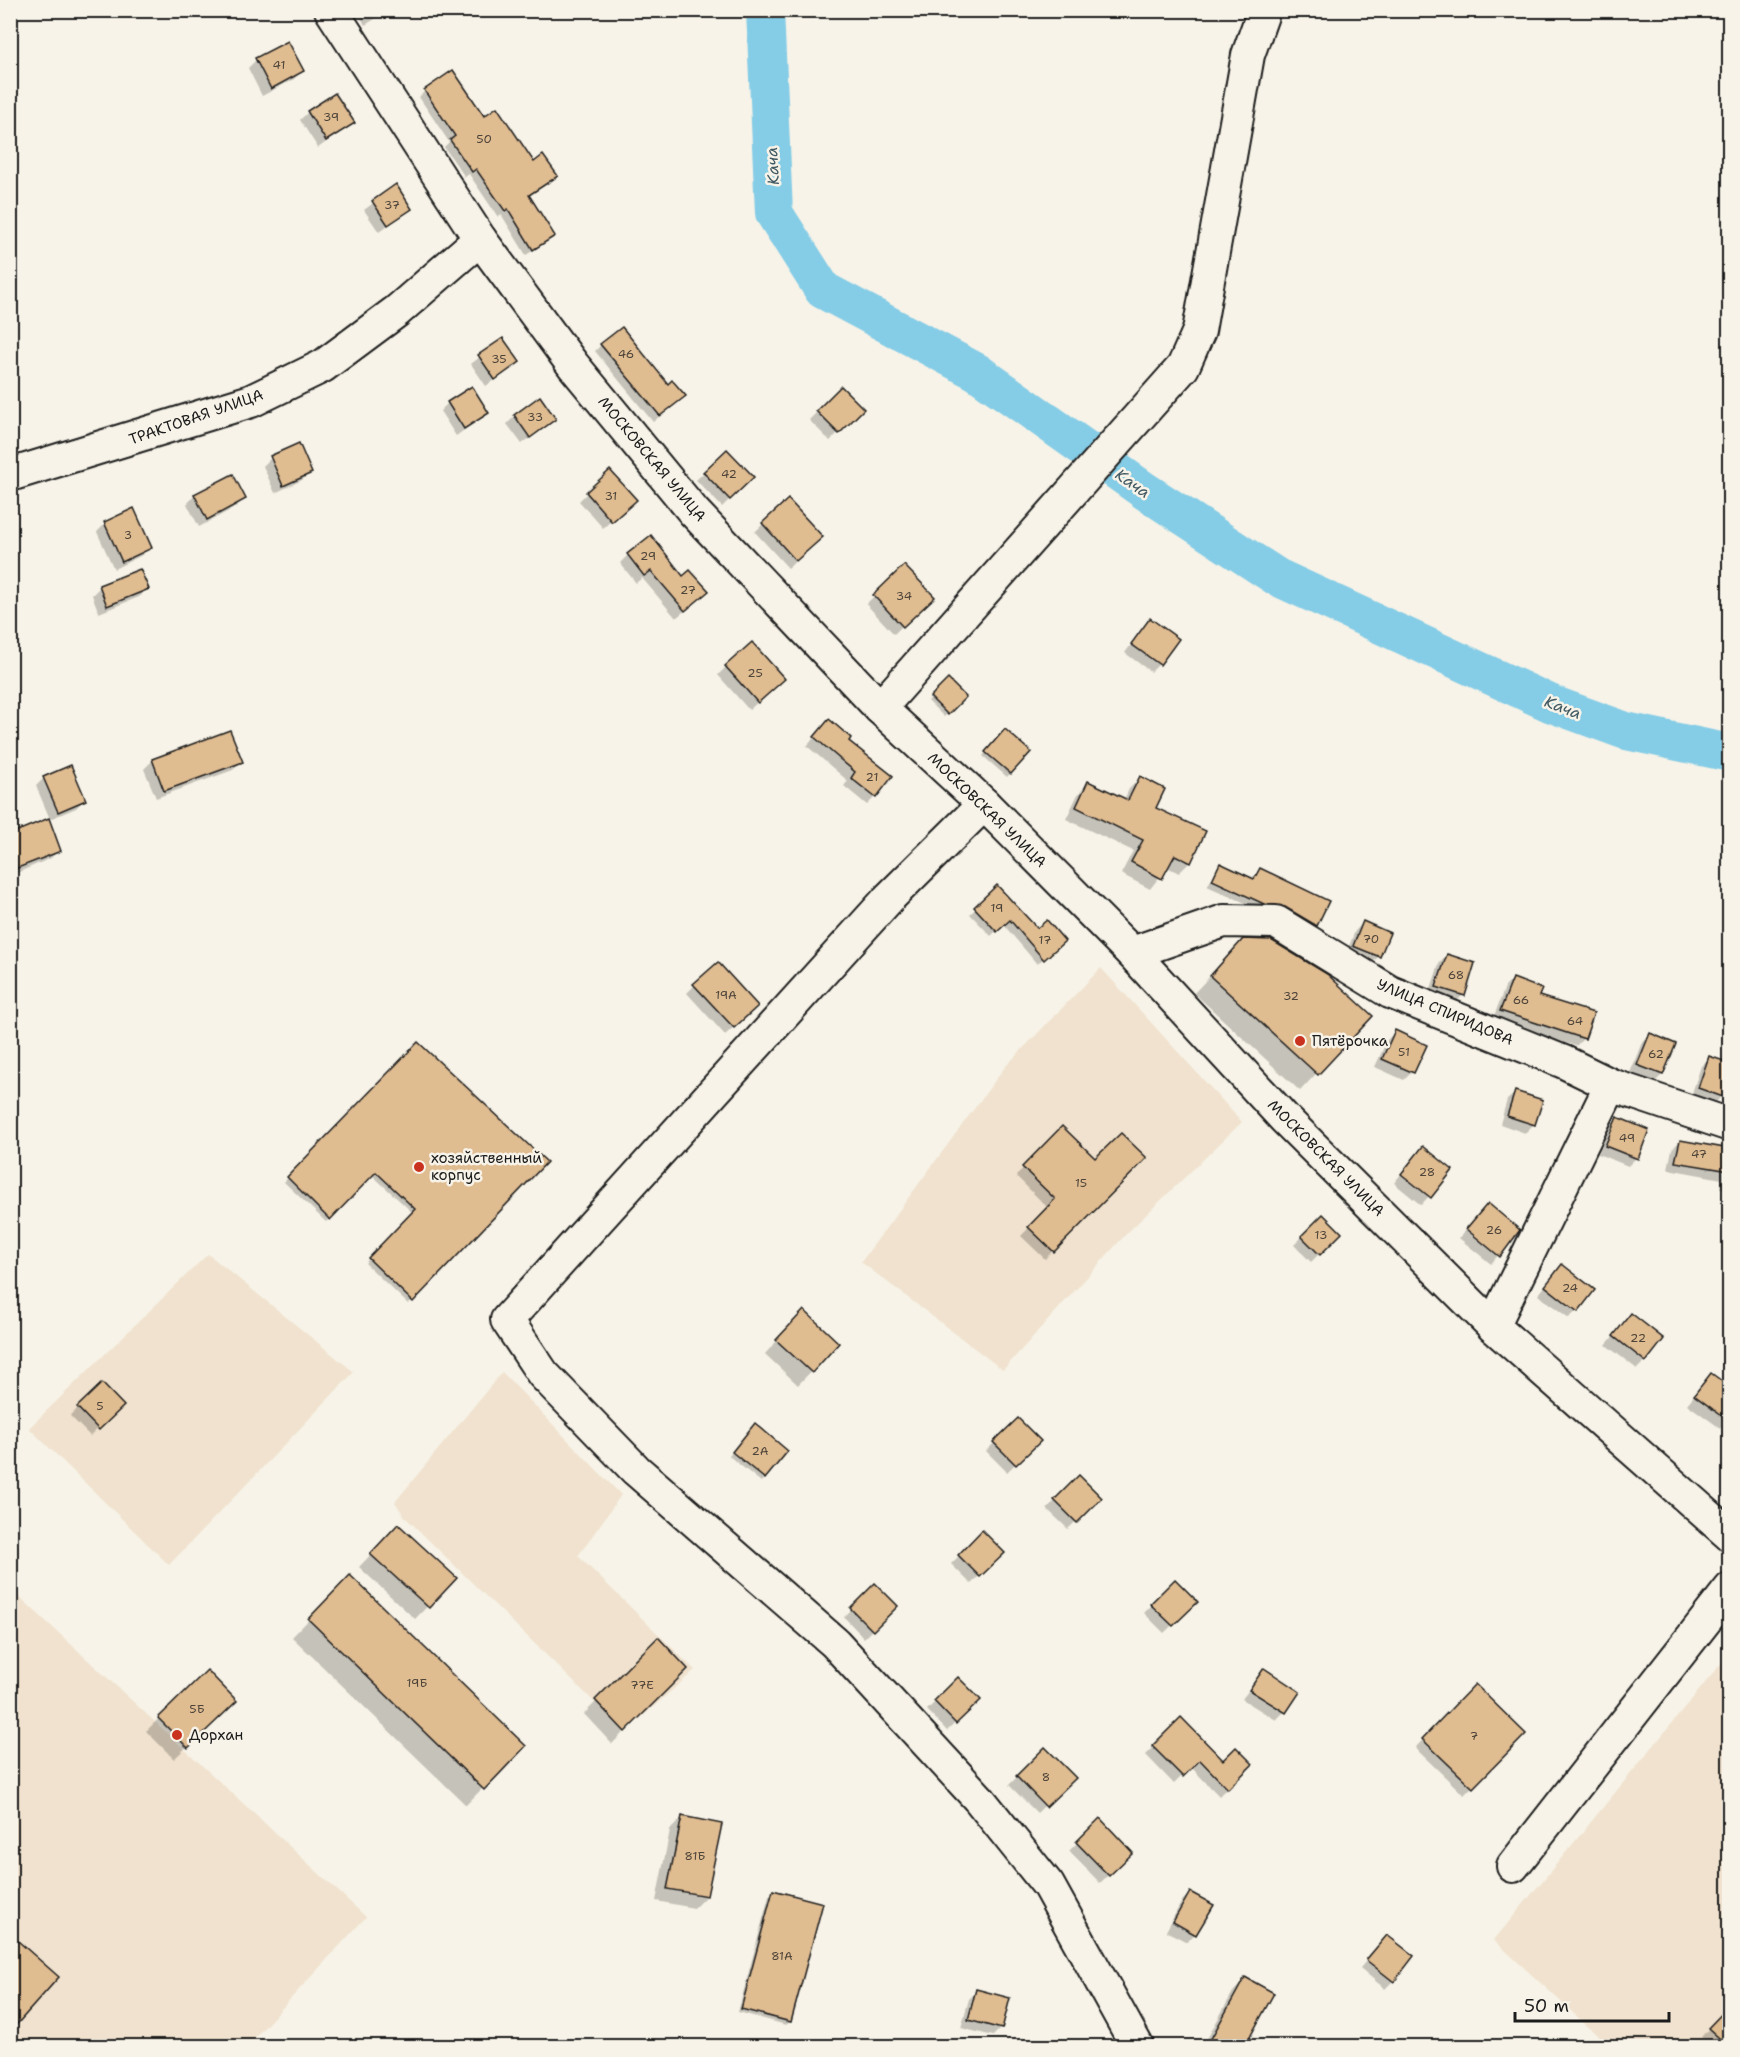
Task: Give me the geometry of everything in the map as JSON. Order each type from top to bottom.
[{"type":"street","name":"МОСКОВСКАЯ УЛИЦА","points":[[331,10],[480,239],[573,365],[694,512],[880,708],[984,804],[1132,953],[1285,1119],[1493,1326],[1730,1535]]},
{"type":"street","points":[[880,708],[1184,367],[1199,331],[1248,55],[1264,10]]},
{"type":"street","name":"ТРАКТОВАЯ УЛИЦА","points":[[10,475],[250,401],[323,366],[398,311],[480,239]]},
{"type":"street","points":[[984,804],[890,897],[507,1320],[543,1374],[636,1470],[835,1642],[979,1799],[1048,1886],[1137,2046]]},
{"type":"street","name":"УЛИЦА СПИРИДОВА","points":[[1132,953],[1224,921],[1276,922],[1390,992],[1564,1062],[1611,1085],[1730,1125]]},
{"type":"street","points":[[1493,1326],[1611,1085]]},
{"type":"street","points":[[1513,1866],[1730,1589]]},
{"type":"shaded area","points":[[1101,968],[1242,1122],[1127,1233],[1003,1370],[861,1262],[1005,1067]]},
{"type":"shaded area","points":[[208,1254],[354,1372],[169,1565],[29,1428]]},
{"type":"shaded area","points":[[502,1372],[621,1495],[578,1556],[695,1670],[625,1732],[405,1517],[395,1502]]},
{"type":"shaded area","points":[[10,1588],[366,1917],[247,2046],[11,2046]]},
{"type":"shaded area","points":[[1729,1654],[1729,2046],[1609,2046],[1494,1940]]},
{"type":"building","points":[[288,41],[304,71],[271,89],[255,58]]},
{"type":"building","points":[[453,70],[484,116],[497,107],[534,162],[543,155],[558,176],[529,195],[555,236],[533,250],[508,209],[505,211],[476,169],[472,172],[450,140],[455,136],[424,90]]},
{"type":"building","points":[[335,93],[355,123],[326,141],[307,111]]},
{"type":"building","points":[[396,184],[412,209],[388,225],[372,201]]},
{"type":"building","points":[[622,327],[668,384],[672,380],[686,396],[660,416],[600,344]]},
{"type":"building","points":[[503,338],[520,362],[495,380],[478,355]]},
{"type":"building","points":[[472,386],[489,413],[464,429],[447,402]]},
{"type":"building","points":[[841,386],[864,409],[839,434],[816,411]]},
{"type":"building","points":[[540,396],[556,419],[530,438],[514,415]]},
{"type":"building","points":[[299,443],[312,473],[283,486],[270,456]]},
{"type":"building","points":[[727,449],[754,477],[730,500],[703,472]]},
{"type":"building","points":[[610,470],[637,500],[612,522],[586,492]]},
{"type":"building","points":[[233,474],[246,499],[207,520],[194,494]]},
{"type":"building","points":[[788,499],[823,537],[796,561],[762,523]]},
{"type":"building","points":[[134,508],[152,548],[122,562],[104,522]]},
{"type":"building","points":[[651,535],[683,576],[690,570],[709,591],[685,611],[651,571],[644,576],[627,554]]},
{"type":"building","points":[[904,565],[935,597],[903,627],[873,595]]},
{"type":"building","points":[[140,569],[149,589],[107,606],[99,585]]},
{"type":"building","points":[[1150,618],[1179,639],[1160,665],[1131,644]]},
{"type":"building","points":[[752,642],[785,679],[758,703],[725,666]]},
{"type":"building","points":[[948,679],[966,697],[948,715],[930,697]]},
{"type":"building","points":[[829,719],[851,738],[849,741],[893,776],[876,798],[851,778],[855,772],[814,737]]},
{"type":"building","points":[[1005,729],[1031,752],[1011,774],[985,752]]},
{"type":"building","points":[[230,730],[243,762],[164,791],[152,759]]},
{"type":"building","points":[[71,765],[86,800],[58,812],[43,777]]},
{"type":"building","points":[[1140,776],[1165,789],[1156,808],[1206,831],[1191,863],[1175,855],[1162,879],[1131,862],[1143,840],[1076,807],[1088,781],[1128,800]]},
{"type":"building","points":[[49,818],[61,851],[10,871],[10,834]]},
{"type":"building","points":[[1220,863],[1254,879],[1260,868],[1329,901],[1317,926],[1285,907],[1264,904],[1212,880]]},
{"type":"building","points":[[997,885],[1037,928],[1047,920],[1065,941],[1044,960],[1010,920],[997,932],[974,907]]},
{"type":"building","points":[[1363,921],[1390,933],[1380,957],[1353,946]]},
{"type":"building","points":[[1243,939],[1271,940],[1327,974],[1373,1016],[1318,1075],[1210,976]]},
{"type":"building","points":[[1447,954],[1475,963],[1465,996],[1436,987]]},
{"type":"building","points":[[718,962],[758,1006],[734,1028],[693,984]]},
{"type":"building","points":[[1513,978],[1542,989],[1539,996],[1594,1013],[1585,1039],[1500,1011]]},
{"type":"building","points":[[1395,1030],[1427,1045],[1414,1073],[1382,1059]]},
{"type":"building","points":[[1650,1033],[1676,1044],[1663,1075],[1637,1065]]},
{"type":"building","name":"хозяйственный корпус","points":[[418,1042],[547,1162],[413,1302],[368,1258],[415,1209],[376,1172],[330,1220],[287,1177]]},
{"type":"building","points":[[1709,1056],[1730,1063],[1730,1079],[1723,1097],[1698,1088]]},
{"type":"building","points":[[1515,1091],[1543,1100],[1535,1125],[1507,1116]]},
{"type":"building","points":[[1617,1117],[1649,1130],[1638,1159],[1605,1146]]},
{"type":"building","points":[[1062,1126],[1095,1158],[1121,1133],[1147,1158],[1054,1252],[1028,1227],[1055,1199],[1022,1167]]},
{"type":"building","points":[[1680,1140],[1730,1149],[1730,1171],[1675,1162]]},
{"type":"building","points":[[1423,1146],[1453,1170],[1431,1198],[1401,1174]]},
{"type":"building","points":[[1488,1203],[1520,1230],[1500,1257],[1466,1229]]},
{"type":"building","points":[[1323,1214],[1342,1233],[1320,1255],[1301,1236]]},
{"type":"building","points":[[1562,1264],[1595,1290],[1578,1312],[1545,1286]]},
{"type":"building","points":[[804,1310],[839,1343],[812,1373],[776,1340]]},
{"type":"building","points":[[1631,1313],[1664,1339],[1646,1362],[1613,1336]]},
{"type":"building","points":[[1711,1373],[1730,1387],[1730,1422],[1694,1395]]},
{"type":"building","points":[[102,1383],[124,1406],[99,1430],[77,1407]]},
{"type":"building","points":[[1018,1418],[1041,1441],[1016,1465],[993,1442]]},
{"type":"building","points":[[755,1423],[788,1451],[765,1479],[732,1452]]},
{"type":"building","points":[[1079,1475],[1102,1498],[1077,1523],[1054,1500]]},
{"type":"building","points":[[398,1524],[457,1578],[429,1608],[370,1554]]},
{"type":"building","points":[[982,1530],[1005,1553],[980,1577],[958,1555]]},
{"type":"building","points":[[350,1575],[526,1746],[484,1790],[308,1619]]},
{"type":"building","points":[[1175,1579],[1198,1602],[1173,1626],[1150,1604]]},
{"type":"building","points":[[875,1583],[898,1606],[873,1631],[850,1608]]},
{"type":"building","points":[[658,1637],[688,1669],[625,1732],[595,1700]]},
{"type":"building","points":[[1264,1668],[1300,1692],[1286,1713],[1249,1690]]},
{"type":"building","points":[[207,1670],[237,1701],[188,1748],[158,1718]]},
{"type":"building","points":[[958,1677],[981,1700],[956,1724],[934,1701]]},
{"type":"building","points":[[1475,1684],[1526,1734],[1473,1788],[1422,1739]]},
{"type":"building","points":[[1181,1717],[1223,1760],[1236,1747],[1253,1764],[1228,1789],[1200,1760],[1183,1777],[1152,1746]]},
{"type":"building","points":[[1045,1747],[1076,1778],[1046,1807],[1016,1776]]},
{"type":"building","points":[[682,1816],[722,1824],[707,1896],[667,1889]]},
{"type":"building","points":[[1100,1818],[1133,1853],[1109,1876],[1076,1842]]},
{"type":"building","points":[[773,1890],[823,1903],[791,2022],[741,2009]]},
{"type":"building","points":[[1190,1892],[1214,1905],[1196,1935],[1173,1922]]},
{"type":"building","points":[[10,1934],[59,1977],[10,2032]]},
{"type":"building","points":[[1387,1935],[1414,1956],[1394,1982],[1366,1960]]},
{"type":"building","points":[[1245,1977],[1274,1993],[1245,2046],[1207,2046]]},
{"type":"building","points":[[976,1989],[1010,1998],[1002,2029],[968,2020]]},
{"type":"building","points":[[1730,2005],[1730,2046],[1728,2046],[1708,2028]]},
{"type":"waterway","name":"Кача","points":[[765,10],[774,213],[823,290],[977,372],[1145,491],[1277,577],[1552,704],[1626,731],[1730,753]]},
{"type":"place","name":"Пятёрочка","points":[[1300,1041]]},
{"type":"place","name":"хозяйственный корпус","points":[[419,1167]]},
{"type":"place","name":"Дорхан","points":[[177,1735]]}]
